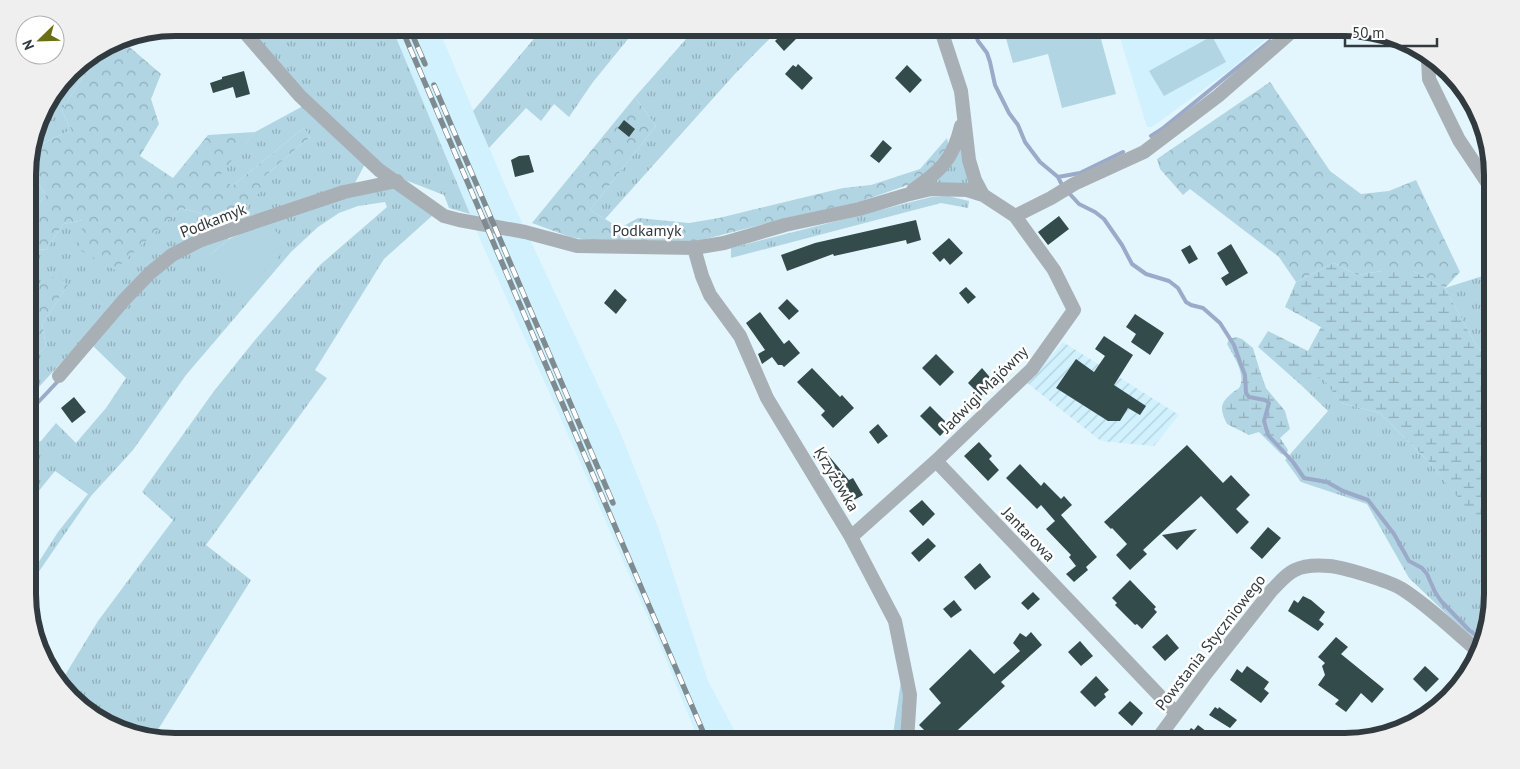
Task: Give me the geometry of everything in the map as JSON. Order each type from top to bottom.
[{"type":"street","points":[[943,36],[961,91],[969,160],[982,195]]},
{"type":"street","points":[[1015,216],[1074,184],[1144,152],[1218,96],[1288,36]]},
{"type":"street","name":"Podkamyk","points":[[248,37],[300,96],[380,170],[444,216],[525,232],[577,246],[694,248],[724,243],[785,225],[859,210],[931,189],[967,190],[982,195]]},
{"type":"street","points":[[1428,65],[1429,79],[1459,140],[1484,178]]},
{"type":"street","name":"Podkamyk","points":[[906,195],[930,178],[947,161],[957,144],[964,116]]},
{"type":"street","name":"Podkamyk","points":[[59,376],[150,272],[172,255],[201,240],[344,192],[397,181]]},
{"type":"street","name":"Jadwigi Majówny","points":[[936,461],[1032,369],[1074,310],[1054,270],[1015,216],[982,195]]},
{"type":"street","name":"Krzyżówka","points":[[694,248],[710,295],[740,336],[767,398],[851,537],[895,621],[910,695],[908,732]]},
{"type":"street","points":[[851,537],[936,461]]},
{"type":"street","name":"Jantarowa","points":[[936,461],[1176,713]]},
{"type":"street","name":"Powstania Styczniowego","points":[[1162,732],[1272,590],[1294,570],[1306,566],[1331,566],[1377,579],[1400,588],[1472,647]]},
{"type":"shaded area","points":[[1119,36],[1270,36],[1230,70],[1152,127],[1147,127]]},
{"type":"shaded area","points":[[396,37],[442,37],[511,199],[620,432],[658,527],[708,681],[735,733],[696,733],[662,650],[559,414],[483,246]]},
{"type":"shaded area","points":[[1063,342],[1179,415],[1154,446],[1101,441],[1027,383]]},
{"type":"green space","points":[[772,36],[734,75],[605,219],[590,210],[656,126],[635,97],[686,39],[683,37]]},
{"type":"green space","points":[[1005,36],[1100,36],[1116,94],[1062,108],[1048,54],[1013,63]]},
{"type":"green space","points":[[1212,36],[1226,62],[1164,96],[1149,71]]},
{"type":"green space","points":[[256,37],[396,37],[470,214],[449,208],[444,195],[380,168],[301,89]]},
{"type":"green space","points":[[536,37],[630,37],[593,82],[569,117],[554,104],[541,121],[526,108],[489,148],[473,111]]},
{"type":"green space","points":[[127,45],[161,74],[151,99],[159,124],[140,156],[173,178],[208,135],[255,132],[220,175],[232,186],[304,128],[310,137],[265,176],[262,191],[224,220],[181,208],[115,270],[78,249],[84,220],[63,224],[46,250],[37,249],[37,203],[38,204],[46,195],[37,181],[37,157],[40,145],[71,130],[62,110],[89,67],[98,60]]},
{"type":"green space","points":[[89,67],[62,110],[71,130],[40,145],[47,122],[60,98],[77,77]]},
{"type":"green space","points":[[1270,82],[1330,171],[1361,194],[1389,191],[1416,180],[1460,272],[1445,288],[1413,271],[1382,271],[1357,275],[1334,263],[1296,282],[1279,257],[1190,189],[1183,195],[1160,169],[1157,159]]},
{"type":"green space","points":[[635,97],[656,126],[590,210],[620,228],[638,218],[689,223],[719,218],[843,188],[871,185],[920,169],[947,138],[949,148],[925,179],[856,203],[787,218],[694,242],[612,244],[570,237],[532,223]]},
{"type":"green space","points":[[305,105],[365,164],[355,183],[206,234],[139,277],[36,390],[37,355],[46,346],[42,324],[68,285],[37,283],[37,249],[46,250],[63,224],[85,220],[115,269],[181,208],[224,220],[265,176],[310,137],[304,128],[232,186],[219,175],[255,132]]},
{"type":"green space","points":[[962,139],[971,184],[927,188]]},
{"type":"green space","points":[[37,181],[46,195],[38,204],[37,203]]},
{"type":"green space","points":[[402,188],[433,215],[384,259],[315,370],[327,378],[206,545],[251,580],[157,732],[122,722],[98,709],[84,698],[64,676],[98,621],[173,520],[142,492],[214,391],[255,340],[320,265],[387,207],[385,202],[358,206],[339,213],[318,227],[291,252],[186,375],[133,450],[91,496],[36,576],[36,566],[58,532],[88,494],[55,471],[36,494],[36,442],[41,441],[56,423],[76,443],[106,408],[126,378],[90,343],[166,265],[189,252],[226,236],[229,239],[210,255],[268,221],[347,193]]},
{"type":"green space","points":[[948,196],[969,201],[968,208],[941,203],[731,258],[731,248],[931,197]]},
{"type":"green space","points":[[268,221],[288,247],[241,295],[210,255],[229,239]]},
{"type":"green space","points":[[1334,263],[1357,275],[1382,271],[1413,271],[1445,288],[1476,345],[1484,354],[1484,514],[1473,516],[1430,463],[1380,413],[1341,403],[1322,377],[1301,385],[1258,347],[1268,331],[1308,351],[1321,327],[1285,307],[1296,282]]},
{"type":"green space","points":[[57,275],[68,285],[42,324],[46,346],[37,355],[37,283]]},
{"type":"green space","points":[[1484,276],[1484,354],[1476,345],[1445,288]]},
{"type":"green space","points":[[1236,337],[1242,339],[1253,348],[1266,388],[1285,411],[1290,429],[1280,438],[1288,450],[1286,455],[1281,454],[1259,432],[1249,435],[1227,424],[1222,410],[1223,404],[1239,388],[1241,383],[1236,359],[1227,344],[1229,339]]},
{"type":"green space","points":[[1322,376],[1341,403],[1380,413],[1430,463],[1473,515],[1484,514],[1484,593],[1481,621],[1475,641],[1409,578],[1367,504],[1301,482],[1285,460],[1328,411],[1301,385]]},
{"type":"green space","points":[[903,668],[905,732],[893,732]]},
{"type":"building","points":[[780,36],[799,36],[784,51],[775,41]]},
{"type":"building","points":[[798,64],[813,78],[802,90],[785,74],[793,65],[796,67]]},
{"type":"building","points":[[907,65],[922,80],[910,93],[895,78]]},
{"type":"building","points":[[244,71],[250,94],[236,98],[233,87],[213,93],[210,83],[222,79],[222,77]]},
{"type":"building","points":[[624,120],[635,129],[629,137],[618,128]]},
{"type":"building","points":[[883,140],[892,148],[879,163],[870,156]]},
{"type":"building","points":[[529,155],[534,172],[515,177],[511,160],[519,156]]},
{"type":"building","points":[[1059,216],[1069,229],[1048,245],[1038,232]]},
{"type":"building","points":[[916,220],[921,240],[907,244],[906,240],[834,256],[833,254],[787,271],[781,255],[815,243]]},
{"type":"building","points":[[949,238],[963,253],[950,265],[944,258],[940,262],[932,253]]},
{"type":"building","points":[[1231,244],[1248,273],[1226,286],[1221,278],[1229,273],[1217,253]]},
{"type":"building","points":[[1190,245],[1198,259],[1189,264],[1181,250]]},
{"type":"building","points":[[966,287],[976,297],[968,304],[959,293]]},
{"type":"building","points":[[615,289],[627,300],[616,314],[604,303]]},
{"type":"building","points":[[787,299],[799,311],[789,320],[778,308]]},
{"type":"building","points":[[760,312],[784,344],[789,340],[800,353],[784,367],[778,365],[772,357],[762,364],[758,354],[765,350],[746,323]]},
{"type":"building","points":[[1135,314],[1164,333],[1150,355],[1131,342],[1136,334],[1126,327]]},
{"type":"building","points":[[1104,336],[1133,355],[1114,385],[1146,406],[1140,415],[1128,408],[1120,421],[1108,421],[1056,388],[1076,359],[1094,372],[1105,356],[1095,349]]},
{"type":"building","points":[[936,354],[954,372],[940,386],[922,368]]},
{"type":"building","points":[[812,368],[840,397],[842,395],[854,408],[833,428],[821,415],[825,411],[797,382]]},
{"type":"building","points":[[982,368],[994,382],[981,396],[968,383]]},
{"type":"building","points":[[74,397],[86,412],[72,423],[61,408]]},
{"type":"building","points":[[930,406],[950,426],[940,436],[920,416]]},
{"type":"building","points":[[878,424],[888,436],[878,444],[869,432]]},
{"type":"building","points":[[979,442],[992,456],[989,459],[999,470],[988,481],[964,456]]},
{"type":"building","points":[[1187,445],[1223,483],[1231,475],[1250,495],[1236,509],[1249,522],[1237,534],[1201,496],[1143,550],[1147,554],[1130,570],[1116,555],[1127,544],[1104,522]]},
{"type":"building","points":[[823,449],[849,480],[853,478],[863,495],[849,503],[832,474],[828,476],[813,456]]},
{"type":"building","points":[[1020,464],[1041,486],[1044,482],[1061,499],[1064,496],[1072,505],[1061,515],[1097,557],[1086,567],[1088,570],[1074,582],[1066,574],[1076,566],[1069,557],[1071,555],[1046,529],[1055,521],[1041,505],[1037,509],[1006,478]]},
{"type":"building","points":[[922,500],[935,514],[923,526],[909,511]]},
{"type":"building","points":[[1268,527],[1281,538],[1262,559],[1250,548]]},
{"type":"building","points":[[1197,529],[1177,550],[1162,535]]},
{"type":"building","points":[[928,538],[936,546],[919,562],[911,553]]},
{"type":"building","points":[[980,563],[991,577],[975,590],[964,577]]},
{"type":"building","points":[[1130,580],[1156,607],[1154,609],[1157,612],[1142,629],[1137,624],[1135,625],[1115,605],[1117,603],[1112,598]]},
{"type":"building","points":[[1033,592],[1040,599],[1028,610],[1021,603]]},
{"type":"building","points":[[1303,596],[1325,612],[1319,620],[1324,624],[1318,631],[1288,611],[1294,600],[1298,603]]},
{"type":"building","points":[[954,600],[962,610],[951,618],[943,609]]},
{"type":"building","points":[[1031,632],[1042,645],[1001,682],[1005,686],[955,732],[926,732],[919,725],[941,703],[929,689],[970,649],[994,674],[1020,651],[1013,643],[1020,633],[1026,637]]},
{"type":"building","points":[[1167,634],[1179,648],[1165,661],[1152,647]]},
{"type":"building","points":[[1336,637],[1348,647],[1341,654],[1384,689],[1372,703],[1361,693],[1346,712],[1335,704],[1339,700],[1318,685],[1325,675],[1322,666],[1325,663],[1318,657]]},
{"type":"building","points":[[1080,641],[1093,656],[1081,666],[1068,652]]},
{"type":"building","points":[[1247,666],[1269,682],[1264,689],[1269,693],[1261,703],[1230,680],[1237,669],[1242,673]]},
{"type":"building","points":[[1425,666],[1439,679],[1426,692],[1413,679]]},
{"type":"building","points":[[1096,676],[1109,690],[1104,694],[1106,697],[1095,707],[1080,692]]},
{"type":"building","points":[[1130,701],[1143,713],[1132,726],[1118,713]]},
{"type":"building","points":[[1215,707],[1218,709],[1219,707],[1237,720],[1230,728],[1209,715]]},
{"type":"building","points":[[1198,725],[1207,732],[1188,732],[1191,728],[1194,730]]},
{"type":"waterway","points":[[976,36],[987,53],[995,85],[1009,113],[1018,125],[1025,142],[1040,162],[1058,177],[1063,187]]},
{"type":"waterway","points":[[1151,136],[1270,41]]},
{"type":"waterway","points":[[1058,177],[1080,173],[1123,152]]},
{"type":"waterway","points":[[1068,192],[1079,204],[1104,219],[1122,245],[1132,264],[1146,274],[1169,281],[1178,288],[1186,302],[1203,308],[1220,323],[1234,345],[1245,375],[1246,393],[1249,397],[1265,400],[1269,403],[1264,421],[1268,435],[1293,462],[1304,478],[1327,482],[1343,491],[1368,500],[1394,534],[1409,561],[1422,568],[1441,601],[1477,636]]},
{"type":"waterway","points":[[36,404],[60,379]]},
{"type":"railway","points":[[405,37],[703,733]]},
{"type":"railway","points":[[413,37],[425,64]]},
{"type":"railway","points":[[434,85],[613,503]]}]
